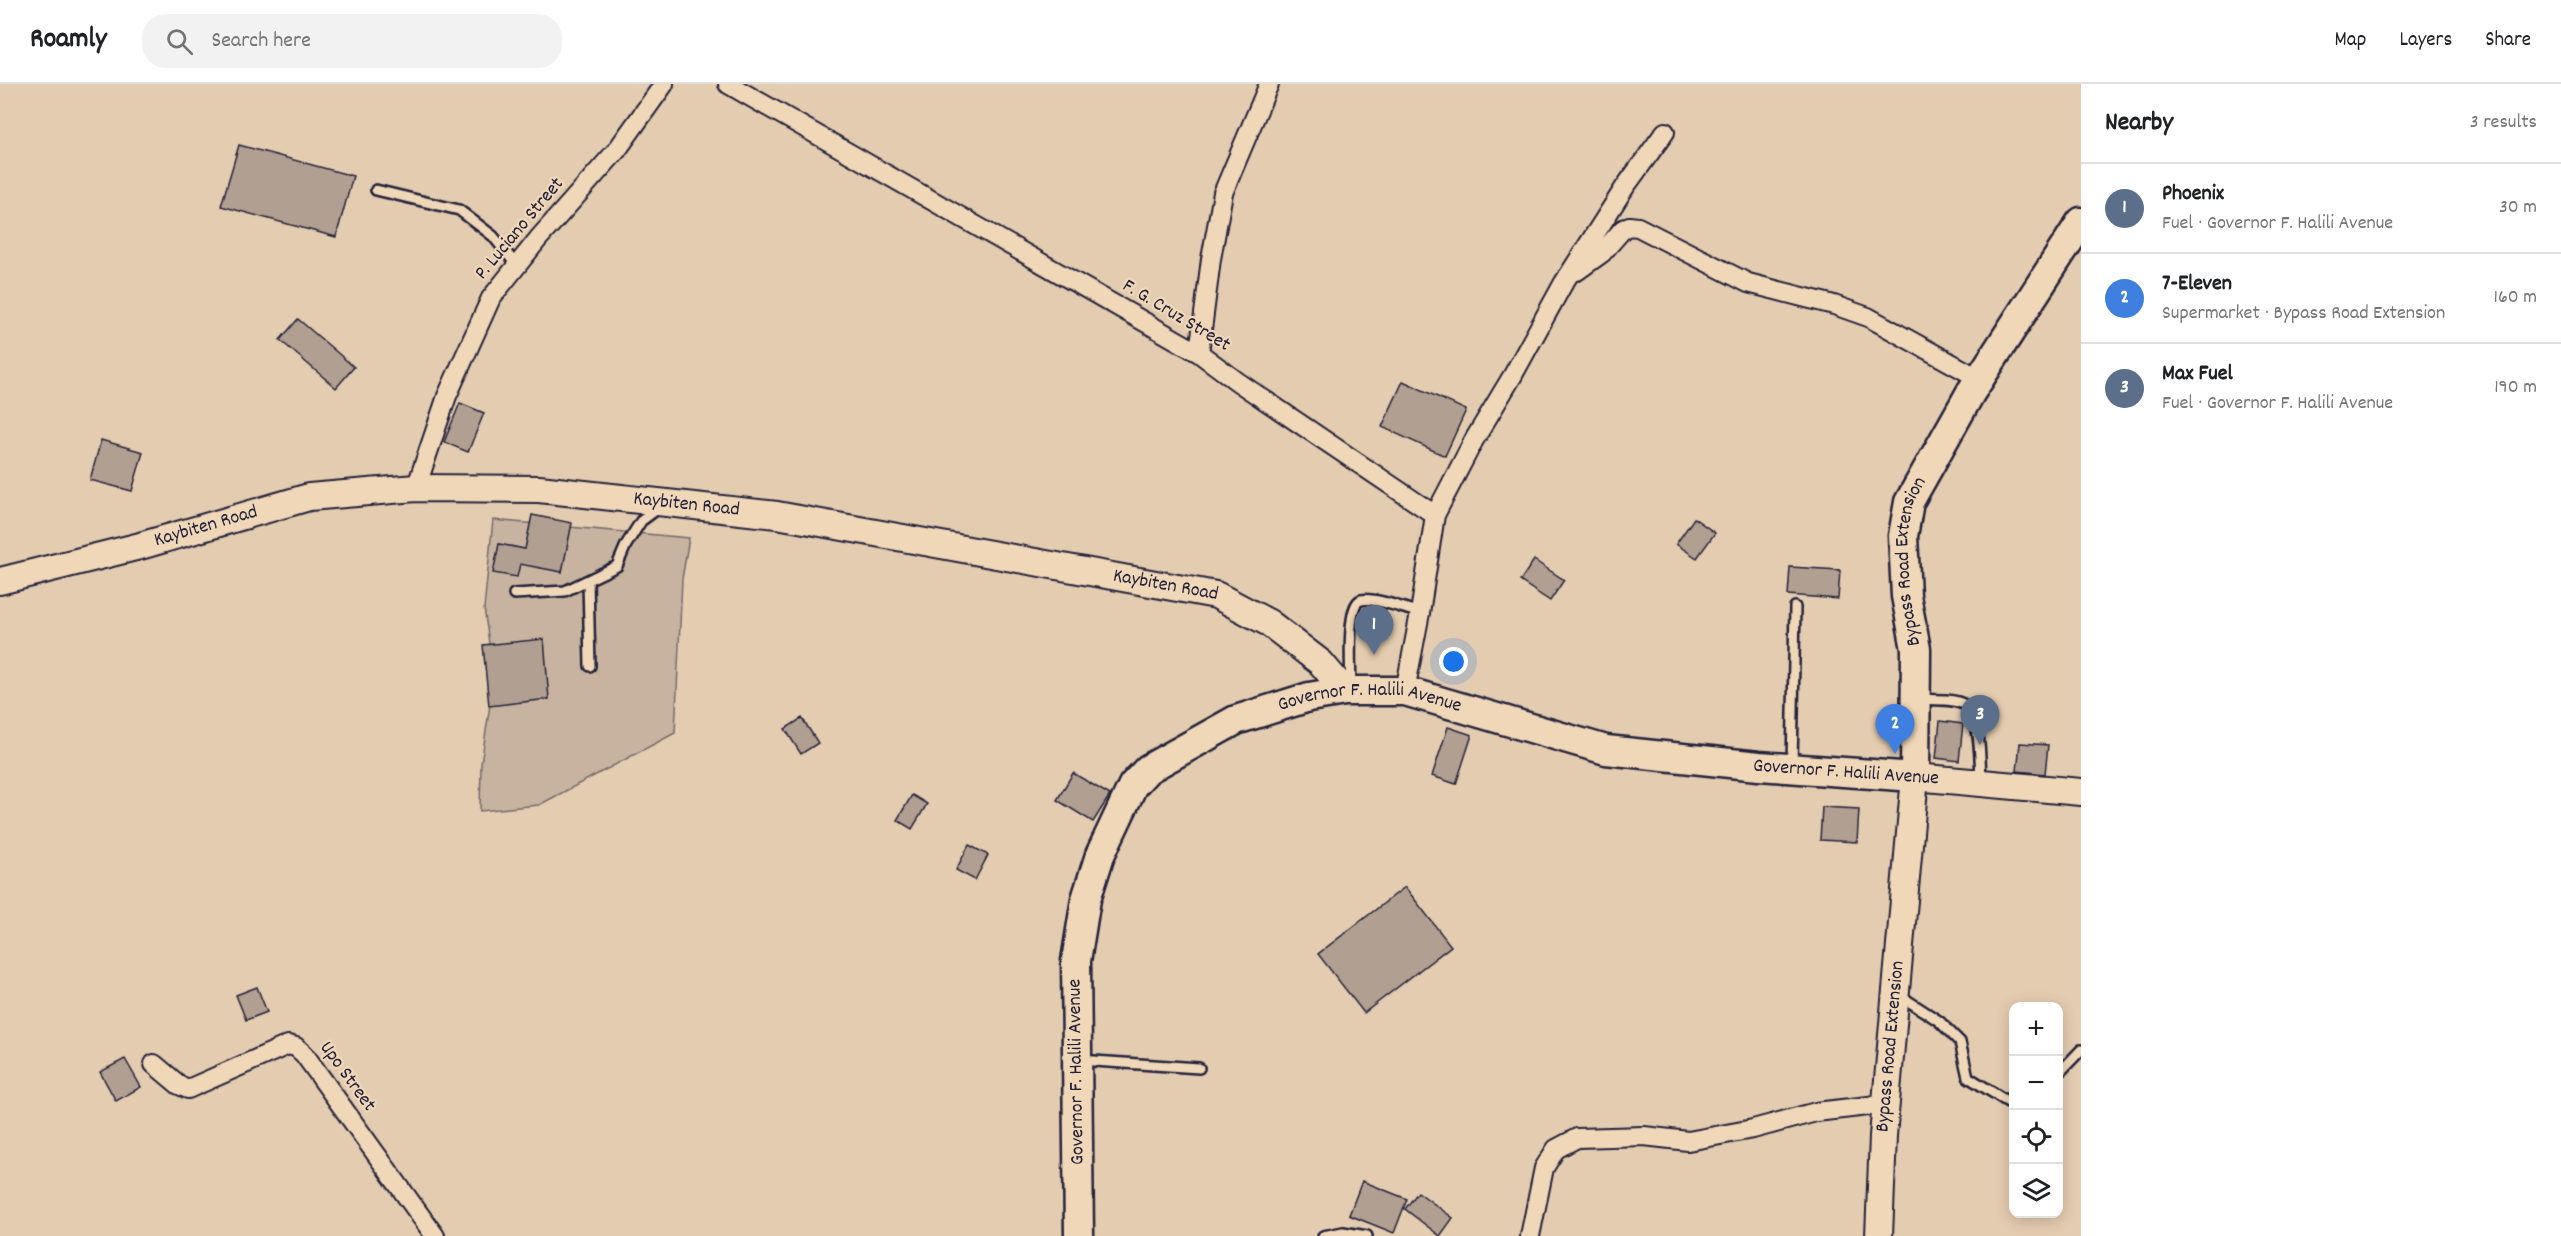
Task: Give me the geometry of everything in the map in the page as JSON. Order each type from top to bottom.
[{"type":"main road","name":"Bypass Road Extension","points":[[1915,777],[1916,649],[1906,596],[1902,536],[1909,502],[1980,379],[2081,222]]},
{"type":"main road","name":"Governor F. Halili Avenue","points":[[1079,1236],[1076,961],[1086,899],[1100,855],[1133,785],[1148,769],[1236,720],[1309,697],[1348,691],[1405,691],[1606,750],[1915,777]]},
{"type":"street","name":"P. Luciano Street","points":[[416,488],[447,396],[491,298],[617,150],[664,84]]},
{"type":"street","name":"F. G. Cruz Street","points":[[728,84],[1199,353],[1238,382],[1435,515]]},
{"type":"street","points":[[1199,353],[1211,259],[1223,194],[1269,84]]},
{"type":"street","points":[[1405,691],[1435,515],[1474,440],[1563,284],[1625,187],[1665,132]]},
{"type":"street","points":[[1570,275],[1602,253],[1623,229],[1629,226],[1638,227],[1748,283],[1834,305],[1868,317],[1980,379]]},
{"type":"street","name":"Kaybiten Road","points":[[0,581],[140,546],[309,497],[416,488],[539,489],[777,515],[1216,595],[1269,623],[1321,663],[1348,691]]},
{"type":"street","name":"Governor F. Halili Avenue","points":[[1915,777],[2081,792]]},
{"type":"street","name":"Bypass Road Extension","points":[[1879,1236],[1886,1104],[1915,777]]},
{"type":"street","name":"Upo Street","points":[[154,1064],[179,1085],[188,1089],[288,1045],[296,1047],[304,1054],[435,1236]]},
{"type":"street","points":[[1530,1236],[1544,1168],[1556,1149],[1577,1138],[1644,1136],[1688,1141],[1753,1130],[1816,1112],[1886,1104]]},
{"type":"lane","points":[[376,190],[459,210],[493,236],[517,266]]},
{"type":"lane","points":[[513,594],[565,591],[617,566],[626,545],[641,521],[654,513],[664,502]]},
{"type":"lane","points":[[588,581],[590,666]]},
{"type":"lane","points":[[1348,691],[1351,613],[1358,602],[1362,600],[1378,602],[1420,613]]},
{"type":"lane","points":[[1792,768],[1796,607]]},
{"type":"lane","points":[[1916,698],[1962,703],[1971,710],[1977,729],[1981,783]]},
{"type":"lane","points":[[1896,993],[1939,1021],[1960,1042],[1968,1077],[2009,1102]]},
{"type":"lane","points":[[2063,1069],[2081,1050]]},
{"type":"lane","points":[[1077,1059],[1199,1068]]},
{"type":"lane","points":[[1323,1236],[1343,1232],[1367,1236]]},
{"type":"shaded area","points":[[493,520],[689,538],[682,579],[675,733],[539,805],[480,811],[481,764],[494,678],[484,608]]},
{"type":"building","points":[[239,145],[353,176],[336,237],[221,206]]},
{"type":"building","points":[[298,319],[354,367],[336,388],[280,340]]},
{"type":"building","points":[[1403,381],[1466,410],[1445,456],[1382,427]]},
{"type":"building","points":[[460,403],[484,413],[468,452],[444,442]]},
{"type":"building","points":[[101,440],[143,452],[132,491],[90,480]]},
{"type":"building","points":[[532,515],[572,523],[562,572],[520,564],[517,577],[493,573],[499,544],[525,549]]},
{"type":"building","points":[[1694,518],[1715,533],[1697,558],[1676,544]]},
{"type":"building","points":[[1534,560],[1564,580],[1550,601],[1520,581]]},
{"type":"building","points":[[1790,567],[1840,570],[1838,599],[1788,595]]},
{"type":"building","points":[[544,639],[549,699],[489,706],[483,645]]},
{"type":"building","points":[[802,718],[818,743],[801,754],[785,729]]},
{"type":"building","points":[[1940,721],[1963,724],[1959,761],[1936,758]]},
{"type":"building","points":[[1448,727],[1472,735],[1456,784],[1432,776]]},
{"type":"building","points":[[2020,743],[2048,745],[2045,774],[2017,771]]},
{"type":"building","points":[[1073,773],[1110,795],[1093,822],[1057,800]]},
{"type":"building","points":[[912,795],[927,804],[912,829],[897,820]]},
{"type":"building","points":[[1822,807],[1859,809],[1857,842],[1820,840]]},
{"type":"building","points":[[969,845],[988,855],[975,880],[956,870]]},
{"type":"building","points":[[1405,887],[1451,946],[1364,1013],[1318,954]]},
{"type":"building","points":[[257,987],[267,1012],[246,1020],[236,995]]},
{"type":"building","points":[[125,1059],[141,1087],[116,1101],[100,1072]]},
{"type":"building","points":[[1362,1181],[1407,1199],[1394,1233],[1349,1215]]},
{"type":"building","points":[[1418,1192],[1453,1218],[1440,1236],[1405,1209]]},
{"type":"place","name":"Phoenix","points":[[1374,655]]},
{"type":"place","name":"Max Fuel","points":[[1980,745]]},
{"type":"place","name":"7-Eleven","points":[[1895,754]]}]
